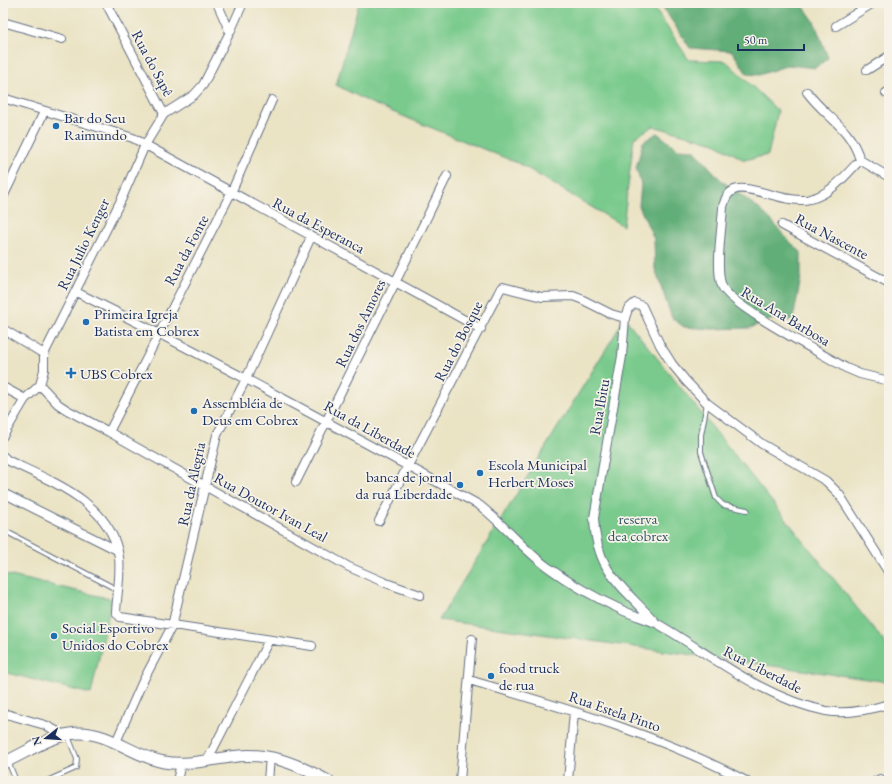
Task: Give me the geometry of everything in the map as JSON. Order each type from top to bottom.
[{"type":"street","name":"Rua do Sapê","points":[[106,3],[164,114]]},
{"type":"street","points":[[217,3],[230,32]]},
{"type":"street","points":[[164,114],[199,90],[208,77],[230,32],[242,3]]},
{"type":"street","points":[[836,26],[873,3]]},
{"type":"street","points":[[3,22],[62,39]]},
{"type":"street","points":[[867,70],[889,56]]},
{"type":"street","points":[[807,92],[821,109],[846,132],[855,145],[860,160],[889,177]]},
{"type":"street","name":"Rua da Esperanca","points":[[3,98],[44,112],[119,134],[145,145],[310,237],[396,281],[481,329]]},
{"type":"street","name":"Rua da Fonte","points":[[109,432],[158,333],[231,193],[272,100]]},
{"type":"street","points":[[3,197],[44,112]]},
{"type":"street","name":"Rua Julio Kenger","points":[[44,354],[76,292],[145,145],[164,114]]},
{"type":"street","name":"Rua Ana Barbosa","points":[[860,160],[829,191],[808,200],[793,200],[738,188],[730,193],[726,197],[723,207],[719,275],[726,293],[748,311],[846,368],[860,374],[889,381]]},
{"type":"street","name":"Rua dos Amores","points":[[296,482],[447,176]]},
{"type":"street","name":"Rua Nascente","points":[[782,225],[889,283]]},
{"type":"street","name":"Rua da Alegria","points":[[116,742],[142,683],[172,626],[206,488],[210,459],[217,435],[246,379],[310,237]]},
{"type":"street","name":"Rua do Bosque","points":[[379,521],[481,329],[498,291],[503,288],[542,297],[573,296],[611,314],[625,318]]},
{"type":"street","name":"Rua da Liberdade","points":[[76,292],[327,421],[479,505],[492,515],[531,554],[575,585],[624,611],[656,623]]},
{"type":"street","points":[[625,318],[631,305],[638,304],[642,306],[660,345],[672,364],[707,403],[762,444],[826,481],[839,494],[889,572]]},
{"type":"street","name":"Rua Ibitu","points":[[625,318],[622,356],[594,518],[595,538],[599,553],[607,569],[626,594],[656,623]]},
{"type":"street","points":[[3,329],[44,354],[43,378],[40,385],[25,399],[3,436]]},
{"type":"street","name":"Rua Doutor Ivan Leal","points":[[40,385],[58,404],[67,410],[109,432],[206,488],[349,567],[386,583],[420,595]]},
{"type":"street","points":[[3,387],[25,399]]},
{"type":"street","points":[[4,461],[66,490],[90,507],[104,520],[114,537],[117,550],[119,573],[116,612],[120,618],[312,646]]},
{"type":"street","points":[[3,493],[117,550]]},
{"type":"street","name":"Rua Liberdade","points":[[656,623],[717,662],[782,696],[804,705],[828,711],[852,712],[889,704]]},
{"type":"street","points":[[460,781],[472,639]]},
{"type":"street","points":[[207,761],[269,640]]},
{"type":"street","name":"Rua Estela Pinto","points":[[469,680],[622,726],[677,747],[746,781]]},
{"type":"street","points":[[568,781],[574,712]]},
{"type":"street","points":[[3,714],[45,725],[66,734],[92,734],[116,742],[148,758],[164,762],[180,763],[207,761],[249,755],[270,757],[287,761],[328,781]]},
{"type":"street","points":[[5,762],[66,734]]},
{"type":"street","points":[[268,781],[270,757]]},
{"type":"street","points":[[177,781],[180,763]]},
{"type":"street","points":[[876,781],[880,779],[886,781]]},
{"type":"lane","points":[[707,403],[701,435],[701,452],[716,498],[723,505],[747,510]]},
{"type":"lane","points":[[3,530],[118,590]]},
{"type":"lane","points":[[47,781],[72,771],[78,765],[66,734]]},
{"type":"lane","points":[[5,762],[16,781]]},
{"type":"green space","points":[[359,3],[651,3],[689,60],[726,61],[778,111],[768,155],[744,160],[715,143],[653,126],[634,138],[623,226],[520,164],[371,103],[336,85]]},
{"type":"green space","points":[[660,3],[801,3],[814,21],[828,58],[815,68],[789,65],[759,75],[747,74],[732,51],[690,48]]},
{"type":"green space","points":[[657,133],[678,149],[694,150],[721,180],[758,208],[801,252],[801,277],[793,320],[773,319],[750,328],[711,329],[684,327],[672,318],[655,269],[654,239],[639,206],[641,184],[636,168],[643,142]]},
{"type":"green space","name":"reserva dea cobrex","points":[[625,318],[889,648],[889,682],[439,620]]},
{"type":"green space","name":"Social Esportivo Unidos do Cobrex","points":[[3,574],[112,599],[91,694],[3,672]]},
{"type":"place","name":"Bar do Seu Raimundo","points":[[56,126]]},
{"type":"place","name":"Primeira Igreja Batista em Cobrex","points":[[86,322]]},
{"type":"place","name":"UBS Cobrex","points":[[71,373]]},
{"type":"place","name":"Assembléia de Deus em Cobrex","points":[[194,411]]},
{"type":"place","name":"Escola Municipal Herbert Moses","points":[[480,473]]},
{"type":"place","name":"banca de jornal da rua Liberdade","points":[[460,485]]},
{"type":"place","name":"Social Esportivo Unidos do Cobrex","points":[[54,636]]},
{"type":"place","name":"food truck de rua","points":[[491,676]]}]
